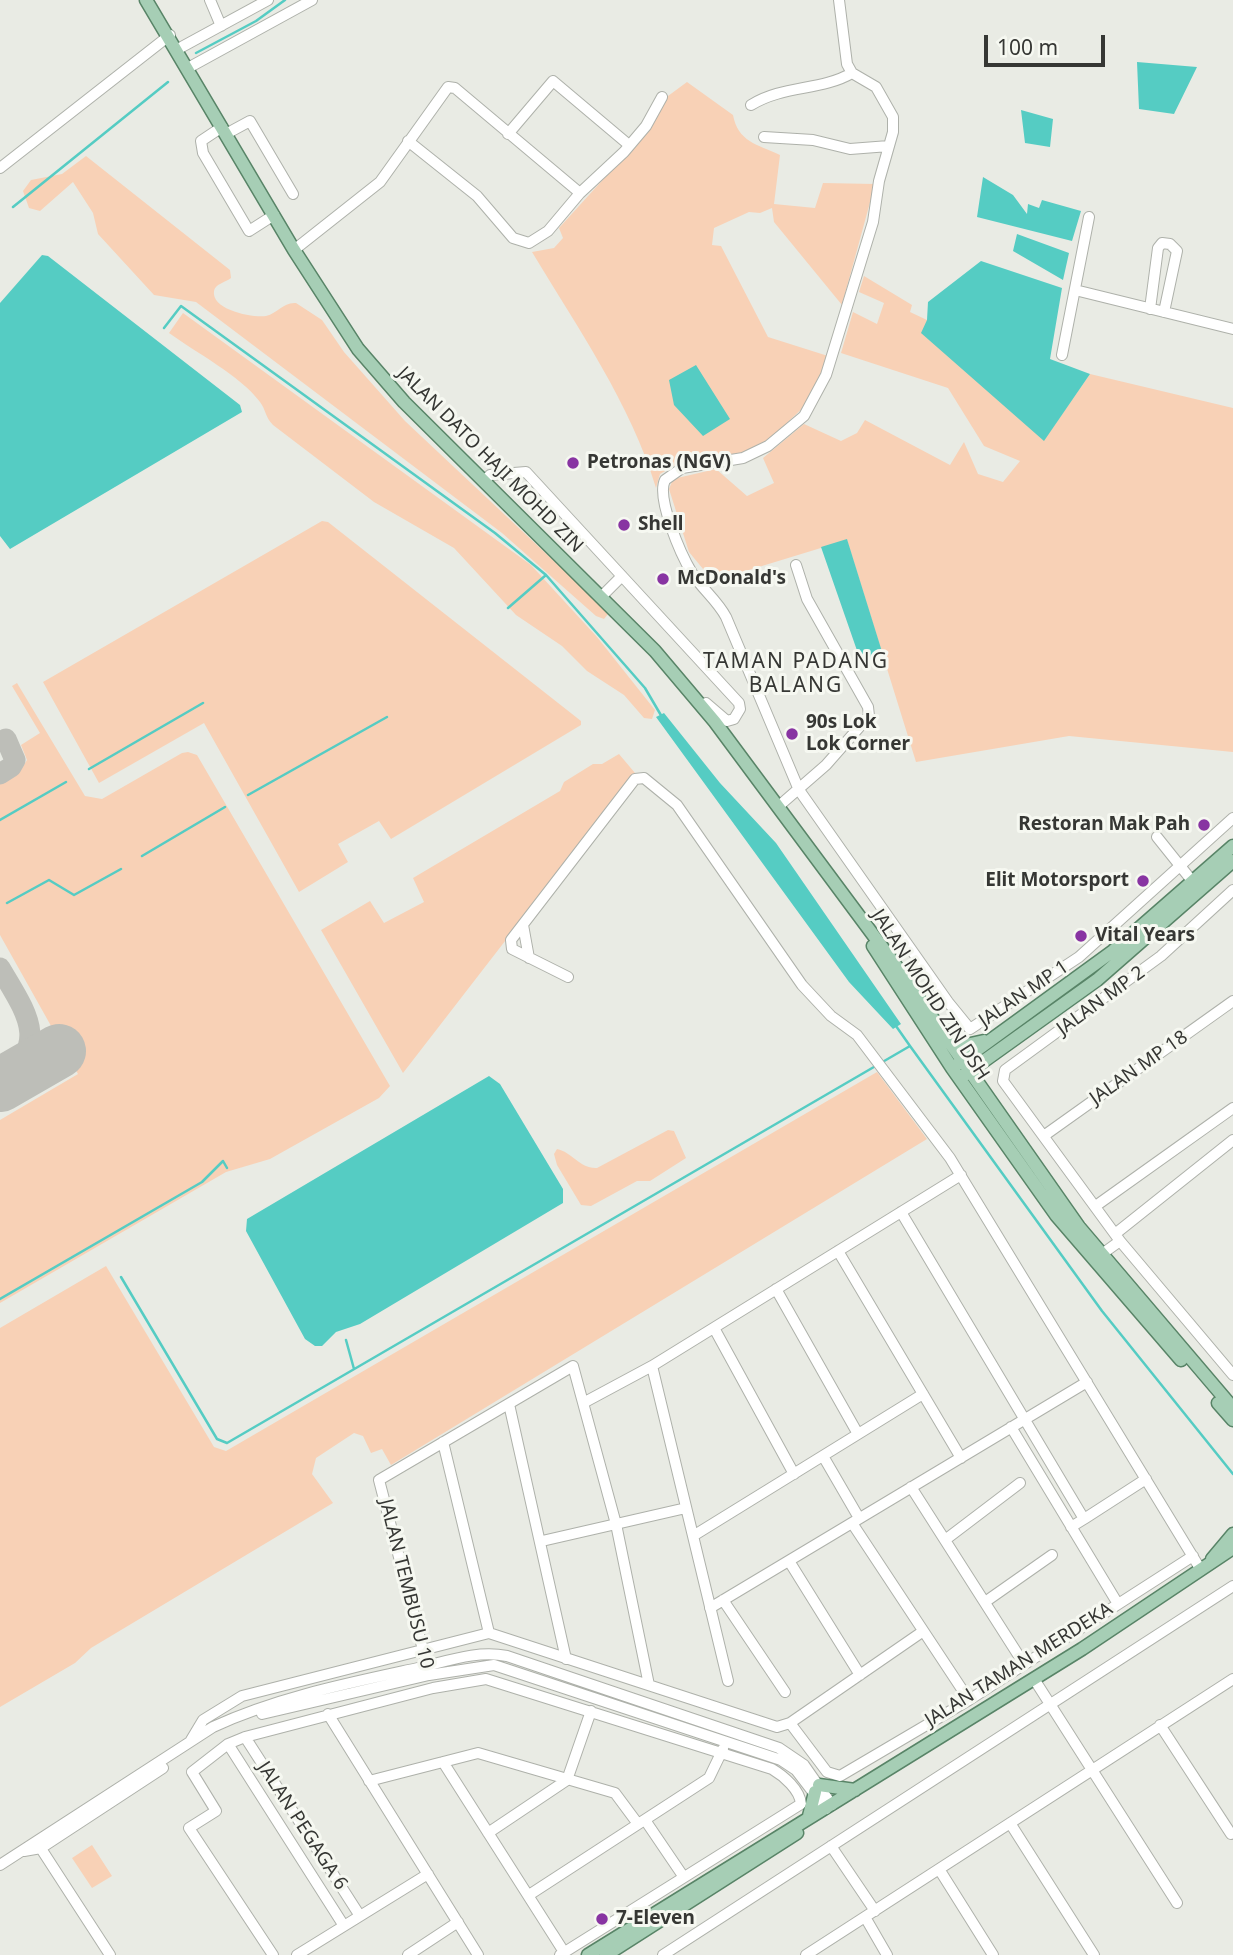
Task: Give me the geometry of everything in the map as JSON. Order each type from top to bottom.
[{"type":"main road","name":"JALAN DATO HAJI MOHD ZIN","points":[[146,0],[170,35],[294,250],[351,340],[383,380],[601,597],[680,680],[780,805],[854,912]]},
{"type":"main road","points":[[961,1070],[990,1039],[1113,951],[1233,846]]},
{"type":"main road","points":[[961,1070],[1002,1046],[1097,980],[1233,861]]},
{"type":"main road","name":"JALAN MOHD ZIN DSH","points":[[854,912],[894,963],[938,1027],[961,1070],[986,1097],[1102,1254],[1233,1408]]},
{"type":"main road","name":"JALAN MOHD ZIN DSH","points":[[854,912],[886,970],[961,1070],[1056,1215],[1233,1420]]},
{"type":"main road","points":[[938,1027],[966,1045],[990,1039]]},
{"type":"main road","points":[[986,1097],[982,1077],[984,1067],[1002,1046]]},
{"type":"main road","points":[[1203,1569],[1233,1534]]},
{"type":"main road","points":[[1203,1569],[1233,1550]]},
{"type":"main road","name":"JALAN TAMAN MERDEKA","points":[[589,1955],[809,1816],[827,1808],[1034,1679],[1203,1569]]},
{"type":"main road","points":[[809,1816],[817,1789],[856,1790]]},
{"type":"main road","name":"JALAN TAMAN MERDEKA","points":[[606,1955],[810,1825],[827,1808]]},
{"type":"street","points":[[210,0],[221,26]]},
{"type":"street","points":[[178,49],[268,0]]},
{"type":"street","points":[[188,68],[312,0]]},
{"type":"street","points":[[799,790],[718,603],[694,576],[684,558],[661,494],[661,487],[670,475],[682,468],[756,454],[804,416],[817,395],[830,363],[873,222],[893,117],[876,88],[852,73],[844,54],[838,0]]},
{"type":"street","points":[[0,168],[170,35]]},
{"type":"street","points":[[751,105],[777,93],[833,83],[852,73]]},
{"type":"street","points":[[508,134],[553,81],[629,145]]},
{"type":"street","points":[[294,250],[372,190],[444,90],[452,86],[580,193]]},
{"type":"street","points":[[408,141],[477,196],[517,242],[528,243],[548,231],[580,193],[629,145],[662,97]]},
{"type":"street","points":[[274,215],[249,231],[203,153],[201,141],[250,121],[293,194]]},
{"type":"street","points":[[764,137],[813,140],[850,149],[889,146]]},
{"type":"street","points":[[1062,355],[1089,217]]},
{"type":"street","points":[[1150,309],[1158,248],[1163,243],[1170,244],[1177,251],[1164,312]]},
{"type":"street","points":[[1075,290],[1233,329]]},
{"type":"street","points":[[484,481],[490,475],[526,472],[740,703],[738,714],[727,721],[719,717],[694,690],[680,680]]},
{"type":"street","points":[[780,805],[799,790],[865,723],[869,712],[807,598],[796,565]]},
{"type":"street","points":[[601,597],[622,576]]},
{"type":"street","points":[[568,977],[528,958],[510,945],[635,779],[644,778],[677,805],[802,985],[831,1016],[849,1027],[961,1175],[1192,1556],[1203,1569]]},
{"type":"street","name":"JALAN MP 1","points":[[799,790],[948,1002],[970,1029],[1079,957],[1233,818]]},
{"type":"street","points":[[1157,837],[1193,882]]},
{"type":"street","name":"JALAN MP 2","points":[[1045,1135],[1003,1081],[1005,1070],[1109,997],[1161,956],[1233,890]]},
{"type":"street","points":[[523,925],[528,958]]},
{"type":"street","points":[[1097,980],[1109,997]]},
{"type":"street","name":"JALAN MP 18","points":[[1045,1135],[1233,1001]]},
{"type":"street","points":[[1097,1205],[1233,1108]]},
{"type":"street","points":[[1045,1135],[1118,1237],[1233,1375]]},
{"type":"street","points":[[1102,1254],[1118,1237],[1233,1140]]},
{"type":"street","points":[[585,1402],[652,1366],[961,1175]]},
{"type":"street","points":[[901,1212],[1084,1519]]},
{"type":"street","points":[[838,1251],[961,1458]]},
{"type":"street","points":[[776,1289],[858,1434]]},
{"type":"street","points":[[714,1328],[794,1474]]},
{"type":"street","points":[[489,1633],[443,1443],[573,1366],[585,1402],[616,1524],[649,1685]]},
{"type":"street","points":[[652,1366],[728,1681]]},
{"type":"street","points":[[710,1608],[1087,1382]]},
{"type":"street","points":[[693,1536],[923,1394]]},
{"type":"street","points":[[509,1404],[542,1541],[566,1658]]},
{"type":"street","points":[[1011,1427],[1118,1604]]},
{"type":"street","name":"JALAN TEMBUSU 10","points":[[432,1688],[379,1480],[443,1443]]},
{"type":"street","points":[[824,1455],[856,1521],[922,1632],[969,1699]]},
{"type":"street","points":[[1071,1527],[1146,1479]]},
{"type":"street","points":[[945,1540],[1020,1483]]},
{"type":"street","points":[[911,1487],[1024,1664]]},
{"type":"street","points":[[542,1541],[686,1508]]},
{"type":"street","points":[[985,1602],[1052,1555]]},
{"type":"street","points":[[790,1723],[827,1772],[841,1776],[969,1699],[1192,1556]]},
{"type":"street","points":[[789,1561],[860,1675]]},
{"type":"street","points":[[663,1955],[1233,1586]]},
{"type":"street","points":[[723,1600],[785,1692]]},
{"type":"street","points":[[190,1742],[199,1726],[215,1711],[242,1696],[489,1633],[777,1727],[790,1723],[922,1632]]},
{"type":"street","points":[[38,1844],[213,1727],[242,1713],[428,1671],[476,1654],[508,1656],[728,1735],[796,1770],[817,1789],[827,1808]]},
{"type":"street","points":[[273,1955],[189,1828],[216,1811],[192,1772],[228,1744],[245,1737],[432,1688],[486,1679],[722,1752],[780,1774],[801,1802],[562,1954],[529,1895],[443,1762]]},
{"type":"street","points":[[1034,1679],[1177,1903]]},
{"type":"street","points":[[806,1955],[1233,1680]]},
{"type":"street","points":[[279,1687],[283,1705]]},
{"type":"street","points":[[0,1865],[38,1844],[209,1735],[283,1705]]},
{"type":"street","points":[[488,1833],[568,1780],[591,1711]]},
{"type":"street","points":[[328,1714],[478,1955]]},
{"type":"street","points":[[529,1895],[709,1779],[736,1714]]},
{"type":"street","points":[[1160,1725],[1231,1834]]},
{"type":"street","name":"JALAN PEGAGA 6","points":[[245,1737],[360,1916]]},
{"type":"street","points":[[228,1744],[344,1926]]},
{"type":"street","points":[[369,1781],[478,1753],[615,1793],[642,1822],[683,1876]]},
{"type":"street","points":[[1010,1823],[1094,1955]]},
{"type":"street","points":[[38,1844],[110,1955]]},
{"type":"street","points":[[831,1846],[874,1911]]},
{"type":"street","points":[[939,1869],[993,1955]]},
{"type":"street","points":[[297,1955],[428,1874]]},
{"type":"street","points":[[865,1917],[887,1955]]},
{"type":"street","points":[[408,1955],[458,1922]]},
{"type":"shaded area","points":[[687,82],[733,115],[744,137],[780,155],[774,204],[815,208],[823,183],[875,184],[842,305],[774,222],[772,208],[760,213],[749,212],[714,228],[712,245],[721,246],[768,337],[828,356],[809,402],[769,440],[752,451],[681,462],[660,474],[656,488],[618,396],[532,252],[554,248],[563,238],[559,228],[648,130],[668,96]]},
{"type":"shaded area","points":[[86,156],[230,270],[231,278],[218,285],[214,291],[215,298],[226,308],[243,314],[266,316],[288,304],[296,303],[322,320],[344,352],[405,421],[605,609],[608,614],[604,619],[596,616],[502,533],[196,302],[154,295],[98,234],[93,213],[73,182],[40,211],[29,208],[23,191],[31,180],[62,174]]},
{"type":"shaded area","points":[[864,276],[912,305],[910,312],[927,320],[1044,440],[1090,374],[1233,408],[1233,752],[1069,736],[916,762],[847,540],[713,581],[689,552],[669,489],[673,479],[716,469],[747,496],[774,483],[763,458],[804,424],[841,441],[857,433],[865,420],[950,465],[964,442],[978,474],[1003,482],[1020,461],[984,446],[948,388],[841,353],[853,312],[877,324],[884,303],[859,292]]},
{"type":"shaded area","points":[[183,313],[531,565],[597,637],[655,710],[652,719],[644,718],[624,695],[587,671],[562,646],[516,615],[454,548],[374,502],[273,425],[252,392],[169,333]]},
{"type":"shaded area","points":[[322,521],[328,522],[581,721],[581,725],[391,839],[379,821],[338,844],[348,862],[299,892],[204,723],[99,783],[43,682]]},
{"type":"shaded area","points":[[17,683],[85,796],[102,799],[182,753],[197,755],[390,1086],[379,1098],[270,1159],[226,1172],[0,1303],[0,1120],[78,1074],[0,935],[0,783],[22,768],[27,760],[21,745],[40,733],[12,686]]},
{"type":"shaded area","points":[[619,754],[635,773],[403,1073],[321,930],[370,901],[384,923],[424,902],[413,878],[560,791],[564,782],[593,764],[602,764]]},
{"type":"shaded area","points":[[877,1072],[927,1139],[391,1465],[382,1449],[371,1453],[363,1436],[354,1433],[316,1458],[312,1474],[333,1503],[91,1648],[75,1663],[0,1707],[0,1328],[106,1266],[214,1447],[226,1451]]},
{"type":"shaded area","points":[[668,1130],[674,1131],[686,1158],[650,1181],[637,1181],[591,1206],[581,1205],[557,1165],[554,1154],[557,1149],[586,1166],[597,1168]]},
{"type":"shaded area","points":[[92,1845],[112,1876],[92,1888],[72,1858]]},
{"type":"water","points":[[1137,62],[1197,67],[1174,114],[1139,109]]},
{"type":"water","points":[[1021,110],[1053,119],[1050,147],[1025,143]]},
{"type":"water","points":[[983,177],[1013,195],[1027,214],[1028,204],[1039,208],[1042,200],[1081,211],[1072,241],[977,217]]},
{"type":"water","points":[[1017,234],[1069,253],[1063,280],[1013,251]]},
{"type":"water","points":[[42,255],[48,256],[240,405],[242,412],[10,549],[0,536],[0,303]]},
{"type":"water","points":[[981,261],[1062,288],[1050,359],[1090,374],[1044,441],[921,333],[927,320],[928,302]]},
{"type":"water","points":[[696,365],[730,419],[703,436],[674,405],[669,380]]},
{"type":"water","points":[[847,539],[884,658],[861,662],[821,547]]},
{"type":"water","points":[[664,713],[720,783],[776,843],[901,1024],[893,1029],[849,982],[656,717]]},
{"type":"water","points":[[489,1076],[500,1084],[563,1189],[563,1203],[360,1324],[336,1332],[322,1346],[315,1346],[305,1339],[246,1231],[247,1219]]},
{"type":"waterway","points":[[196,53],[256,21],[285,0]]},
{"type":"waterway","points":[[13,207],[168,82]]},
{"type":"waterway","points":[[164,328],[181,306],[495,533],[546,575],[645,688],[662,717]]},
{"type":"waterway","points":[[508,608],[546,575]]},
{"type":"waterway","points":[[89,769],[203,703]]},
{"type":"waterway","points":[[248,795],[387,717]]},
{"type":"waterway","points":[[0,820],[66,782]]},
{"type":"waterway","points":[[142,856],[225,807]]},
{"type":"waterway","points":[[7,903],[49,880],[74,895],[121,869]]},
{"type":"waterway","points":[[896,1026],[910,1046]]},
{"type":"waterway","points":[[121,1277],[217,1439],[227,1443],[910,1046],[1102,1311],[1233,1474]]},
{"type":"waterway","points":[[0,1299],[202,1182],[223,1161],[227,1168]]},
{"type":"waterway","points":[[346,1340],[354,1369]]},
{"type":"taxiway","points":[[0,774],[11,767],[15,760],[6,739]]},
{"type":"taxiway","points":[[0,968],[25,1014],[30,1041],[16,1068],[0,1083]]},
{"type":"runway","points":[[0,1085],[59,1051]]},
{"type":"place","name":"Petronas (NGV)","points":[[573,463]]},
{"type":"place","name":"Shell","points":[[624,525]]},
{"type":"place","name":"McDonald's","points":[[663,579]]},
{"type":"place","name":"90s Lok Lok Corner","points":[[792,734]]},
{"type":"place","name":"Restoran Mak Pah","points":[[1204,825]]},
{"type":"place","name":"Elit Motorsport","points":[[1143,881]]},
{"type":"place","name":"Vital Years","points":[[1081,936]]},
{"type":"place","name":"7-Eleven","points":[[602,1919]]},
{"type":"district","name":"TAMAN PADANG BALANG","points":[[796,674]]}]
